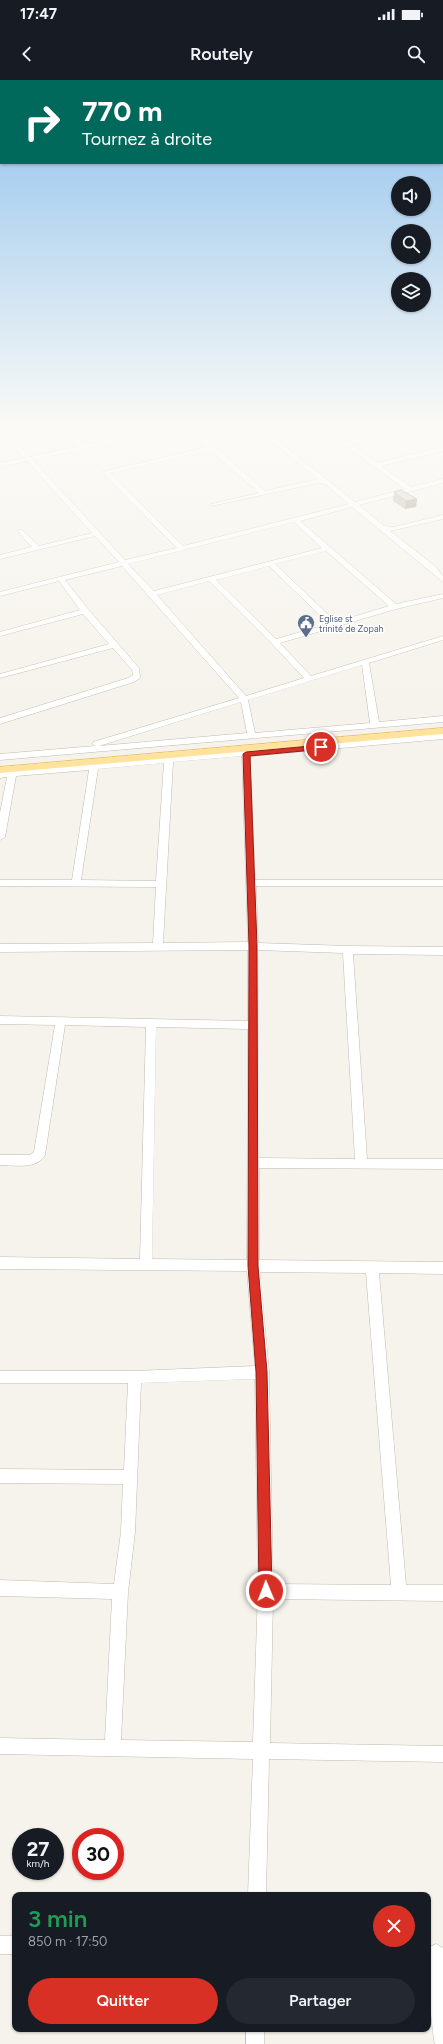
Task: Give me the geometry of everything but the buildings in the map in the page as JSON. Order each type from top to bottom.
[{"type":"main road","points":[[0,762],[443,724]]},
{"type":"main road","points":[[0,770],[443,731]]},
{"type":"street","points":[[79,516],[152,594],[244,699],[252,736]]},
{"type":"street","points":[[150,516],[182,549]]},
{"type":"street","points":[[0,594],[311,516]]},
{"type":"street","points":[[368,516],[432,568],[443,580]]},
{"type":"street","points":[[383,528],[394,529],[443,517]]},
{"type":"street","points":[[295,520],[326,549],[394,607]]},
{"type":"street","points":[[20,531],[37,548]]},
{"type":"street","points":[[0,557],[96,534]]},
{"type":"street","points":[[152,594],[326,549]]},
{"type":"street","points":[[270,563],[334,624]]},
{"type":"street","points":[[0,721],[131,680],[136,676],[136,670],[85,611],[61,579]]},
{"type":"street","points":[[211,579],[275,642],[310,680]]},
{"type":"street","points":[[275,642],[394,607],[443,596]]},
{"type":"street","points":[[0,634],[85,611]]},
{"type":"street","points":[[91,749],[96,744],[310,680],[443,638]]},
{"type":"street","points":[[0,676],[114,645]]},
{"type":"street","points":[[365,662],[375,725]]},
{"type":"street","points":[[0,757],[443,719]]},
{"type":"street","points":[[0,775],[443,736]]},
{"type":"street","points":[[246,754],[253,946],[253,1266],[262,1372],[266,1591],[257,1892]]},
{"type":"street","points":[[158,947],[169,760]]},
{"type":"street","points":[[76,884],[94,766]]},
{"type":"street","points":[[0,837],[12,774]]},
{"type":"street","points":[[0,883],[161,884]]},
{"type":"street","points":[[251,883],[443,883]]},
{"type":"street","points":[[0,948],[253,946],[348,950],[443,951]]},
{"type":"street","points":[[348,950],[361,1164]]},
{"type":"street","points":[[0,1020],[61,1020],[253,1025]]},
{"type":"street","points":[[0,1160],[32,1160],[40,1155],[61,1020]]},
{"type":"street","points":[[146,1265],[150,1022]]},
{"type":"street","points":[[254,1163],[443,1164]]},
{"type":"street","points":[[0,1263],[443,1268]]},
{"type":"street","points":[[372,1267],[399,1592]]},
{"type":"street","points":[[0,1377],[135,1377],[262,1372]]},
{"type":"street","points":[[113,1748],[120,1592],[128,1532],[129,1477],[135,1377]]},
{"type":"street","points":[[0,1476],[129,1477]]},
{"type":"street","points":[[0,1588],[120,1592]]},
{"type":"street","points":[[266,1591],[443,1593]]},
{"type":"street","points":[[0,1746],[443,1754]]},
{"type":"street","points":[[0,1945],[12,1945]]},
{"type":"street","points":[[436,1953],[443,2040]]},
{"type":"street","points":[[255,2032],[255,2044]]},
{"type":"place","name":"Eglise st trinité de Zopah","points":[[306,638]]},
{"type":"route","points":[[266,1591],[262,1372],[253,1266],[253,946],[246,754],[321,747]]}]
